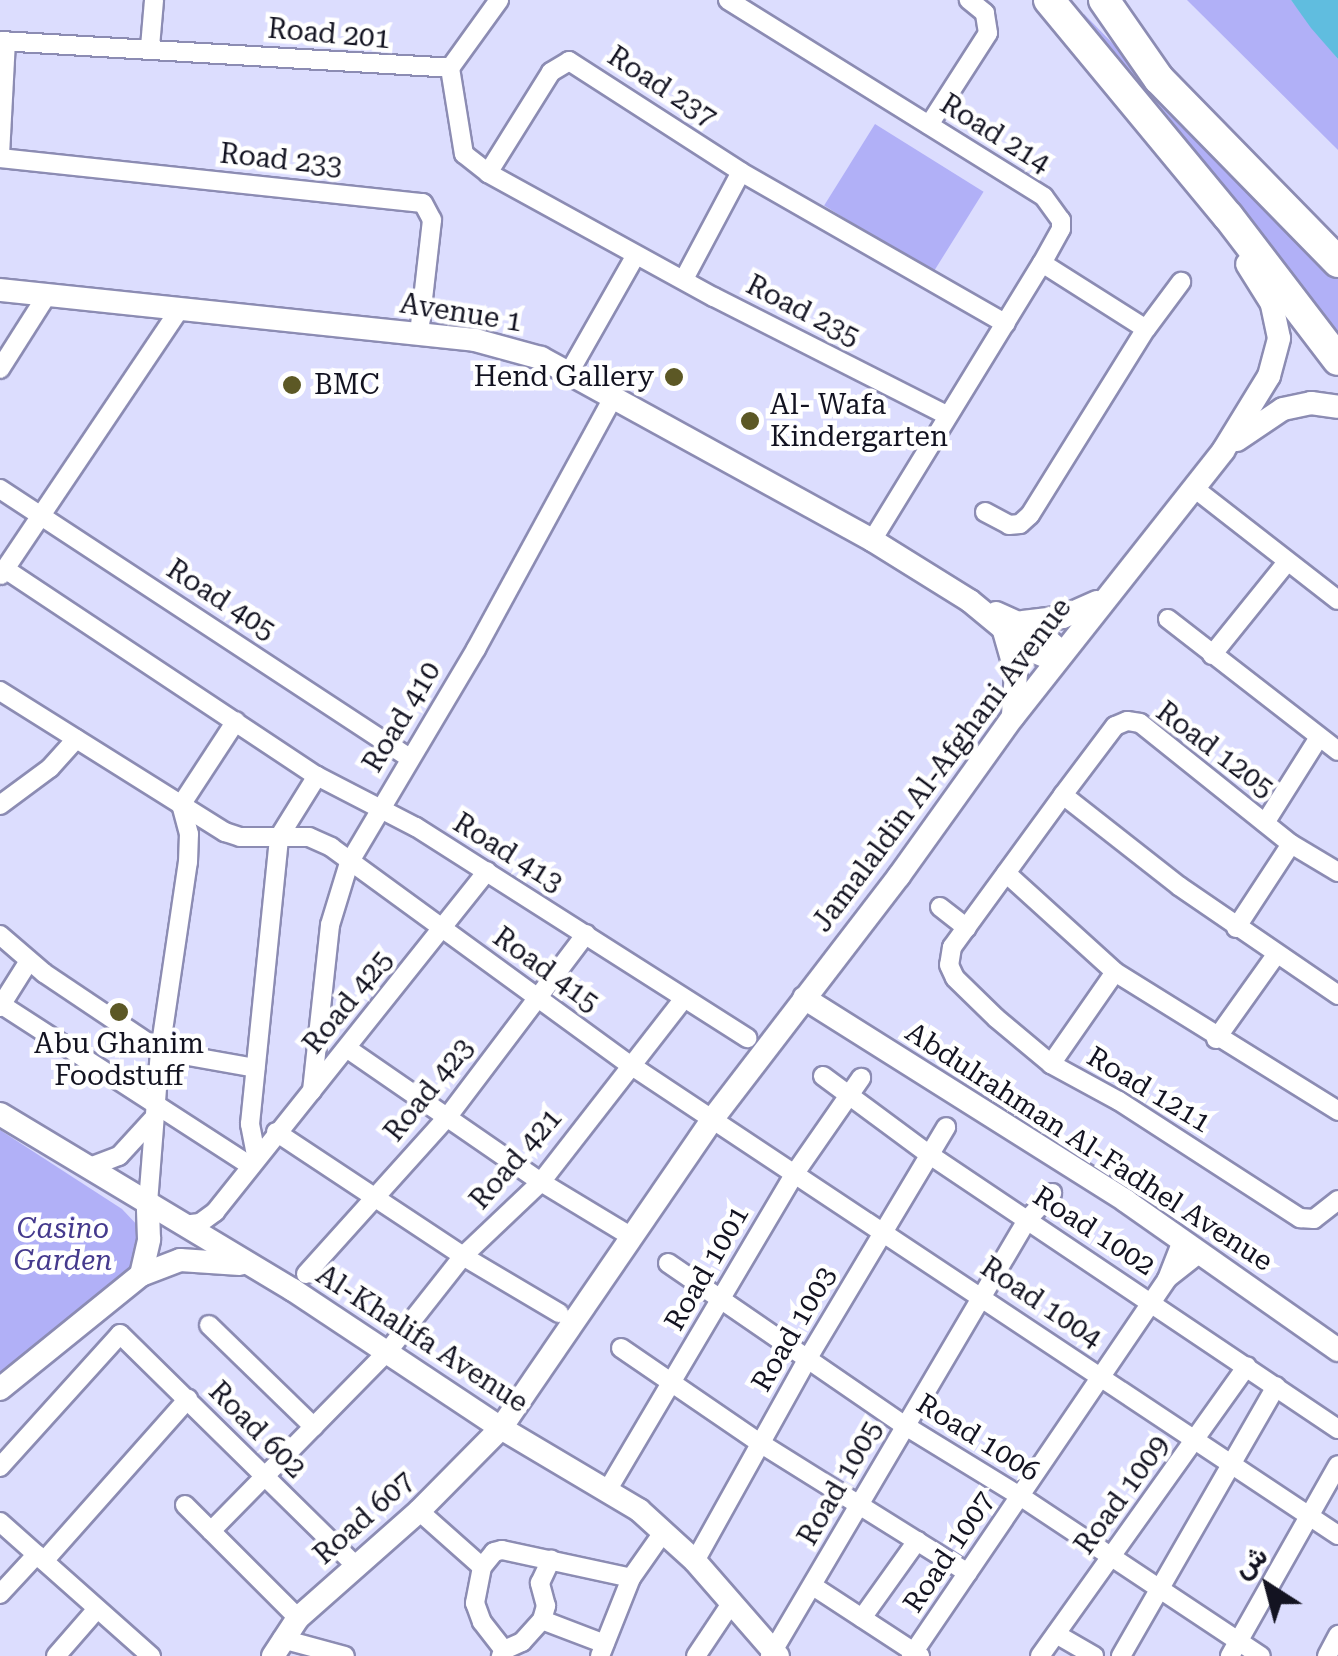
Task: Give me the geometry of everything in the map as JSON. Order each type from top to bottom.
[{"type":"main road","points":[[1050,0],[1228,216],[1338,360]]},
{"type":"main road","points":[[1104,0],[1158,79],[1338,262]]},
{"type":"street","points":[[150,47],[154,0]]},
{"type":"street","points":[[450,68],[499,0]]},
{"type":"street","name":"Road 214","points":[[728,0],[1052,204],[1061,229],[872,540]]},
{"type":"street","points":[[929,125],[988,33],[985,12],[969,0]]},
{"type":"street","name":"Road 201","points":[[3,41],[450,68]]},
{"type":"street","name":"Road 233","points":[[3,41],[0,157],[423,203],[432,220],[419,334]]},
{"type":"street","name":"Road 237","points":[[488,173],[551,72],[569,62],[741,172],[1006,324]]},
{"type":"street","name":"Road 235","points":[[450,68],[464,154],[488,173],[636,255],[947,415]]},
{"type":"street","points":[[684,279],[741,172]]},
{"type":"street","name":"Jamalaldin Al-Afghani Avenue","points":[[501,1428],[694,1134],[714,1118],[1013,717],[1223,451],[1269,376],[1278,338],[1272,304],[1234,245],[1228,216]]},
{"type":"street","points":[[570,371],[636,255]]},
{"type":"street","points":[[1042,263],[1146,329]]},
{"type":"street","points":[[985,512],[1009,525],[1020,524],[1030,514],[1146,329],[1182,282]]},
{"type":"street","name":"Avenue 1","points":[[0,290],[495,344],[570,371],[872,540],[1059,658]]},
{"type":"street","points":[[0,369],[46,294]]},
{"type":"street","points":[[2,573],[179,310]]},
{"type":"street","name":"Road 410","points":[[312,1091],[330,925],[349,863],[614,396]]},
{"type":"street","name":"Jamalaldin Al-Afghani Avenue","points":[[1223,451],[1283,409],[1311,404],[1338,407]]},
{"type":"street","points":[[1194,488],[1338,600]]},
{"type":"street","name":"Road 405","points":[[0,489],[410,758]]},
{"type":"street","points":[[1212,655],[1287,562]]},
{"type":"street","name":"Road 413","points":[[2,573],[317,776],[416,827],[586,934],[682,1001],[747,1038]]},
{"type":"street","points":[[1013,717],[1016,673],[1011,626],[1063,617],[1104,598]]},
{"type":"street","points":[[1168,619],[1338,752]]},
{"type":"street","name":"Road 415","points":[[0,691],[240,837],[320,841],[629,1064],[714,1118]]},
{"type":"street","points":[[142,1276],[149,1239],[148,1203],[160,1051],[188,862],[182,805],[236,721]]},
{"type":"street","name":"Road 1205","points":[[950,965],[952,948],[1062,794],[1116,726],[1140,722],[1292,844],[1338,872]]},
{"type":"street","points":[[0,805],[50,768],[76,739]]},
{"type":"street","points":[[1266,822],[1318,739]]},
{"type":"street","points":[[252,1160],[255,1068],[279,837],[317,776]]},
{"type":"street","points":[[1062,794],[1236,928],[1338,995]]},
{"type":"street","points":[[1236,928],[1292,844]]},
{"type":"street","name":"Road 425","points":[[182,1226],[208,1218],[252,1160],[348,1049],[486,871]]},
{"type":"street","points":[[1006,873],[1115,972],[1216,1039],[1338,1111]]},
{"type":"street","points":[[940,908],[967,928]]},
{"type":"street","name":"Road 423","points":[[306,1274],[449,1116],[586,934]]},
{"type":"street","points":[[0,935],[29,961],[160,1051],[255,1068]]},
{"type":"street","points":[[1216,1039],[1276,955]]},
{"type":"street","points":[[29,961],[1,1006],[154,1112],[252,1160]]},
{"type":"street","name":"Road 1211","points":[[950,965],[955,978],[1051,1064],[1119,1101],[1300,1218],[1314,1219],[1338,1200]]},
{"type":"street","points":[[1051,1064],[1115,972]]},
{"type":"street","name":"Abdulrahman Al-Fadhel Avenue","points":[[804,998],[964,1096],[1338,1350]]},
{"type":"street","name":"Road 421","points":[[211,1531],[388,1351],[463,1256],[541,1182],[629,1064],[682,1001]]},
{"type":"street","points":[[348,1049],[541,1182],[630,1236]]},
{"type":"street","name":"Road 1002","points":[[822,1076],[928,1153],[1338,1428]]},
{"type":"street","name":"Road 1001","points":[[607,1491],[795,1173],[861,1078]]},
{"type":"street","points":[[90,1167],[119,1156],[154,1112]]},
{"type":"street","name":"Al-Khalifa Avenue","points":[[0,1114],[388,1351],[501,1428],[607,1491],[664,1531],[695,1561],[774,1654]]},
{"type":"street","name":"Road 1004","points":[[714,1118],[1338,1535]]},
{"type":"street","name":"Road 1003","points":[[695,1561],[808,1358],[946,1128]]},
{"type":"street","points":[[276,1132],[463,1256],[560,1313]]},
{"type":"street","name":"Road 1005","points":[[774,1654],[904,1425],[1027,1220],[1052,1192]]},
{"type":"street","name":"Road 1007","points":[[915,1655],[1191,1247]]},
{"type":"street","points":[[0,1389],[142,1276],[180,1260],[248,1265]]},
{"type":"street","name":"Road 1006","points":[[668,1263],[904,1425],[1159,1588],[1235,1648],[1261,1656]]},
{"type":"street","points":[[209,1325],[314,1427]]},
{"type":"street","name":"Road 602","points":[[0,1467],[120,1334],[356,1565]]},
{"type":"street","points":[[621,1348],[760,1443],[968,1573]]},
{"type":"street","name":"Road 1009","points":[[1040,1656],[1247,1366]]},
{"type":"street","points":[[1122,1656],[1276,1386]]},
{"type":"street","points":[[0,1594],[188,1400]]},
{"type":"street","name":"Road 607","points":[[278,1647],[298,1618],[419,1510],[501,1428]]},
{"type":"street","points":[[1235,1648],[1338,1465]]},
{"type":"street","points":[[184,1505],[298,1618]]},
{"type":"street","points":[[419,1510],[482,1567]]},
{"type":"street","points":[[0,1522],[150,1656]]},
{"type":"street","points":[[542,1620],[602,1650],[631,1578],[664,1531]]},
{"type":"street","points":[[862,1618],[916,1541]]},
{"type":"street","points":[[551,1559],[540,1583],[546,1606],[542,1620],[522,1642],[503,1653],[482,1622],[475,1603],[482,1567],[494,1552],[551,1559],[631,1578]]},
{"type":"street","points":[[813,1586],[915,1655]]},
{"type":"street","points":[[696,1656],[732,1602]]},
{"type":"street","points":[[56,1656],[97,1609]]},
{"type":"street","points":[[1056,1634],[1094,1656]]},
{"type":"street","points":[[1328,1656],[1338,1636]]},
{"type":"street","points":[[278,1647],[345,1656]]},
{"type":"green space","points":[[1187,0],[1291,0],[1338,59],[1338,150]]},
{"type":"green space","points":[[1084,14],[1338,275],[1338,343],[1078,18]]},
{"type":"green space","points":[[875,124],[984,192],[933,273],[824,205]]},
{"type":"green space","name":"Casino Garden","points":[[0,1130],[122,1209],[140,1228],[137,1257],[124,1276],[0,1382]]},
{"type":"shaded area","points":[[1291,0],[1338,0],[1338,59],[1311,28]]},
{"type":"place","name":"Hend Gallery","points":[[674,377]]},
{"type":"place","name":"BMC","points":[[292,385]]},
{"type":"place","name":"Al- Wafa Kindergarten","points":[[750,421]]},
{"type":"place","name":"Abu Ghanim Foodstuff","points":[[119,1012]]}]
